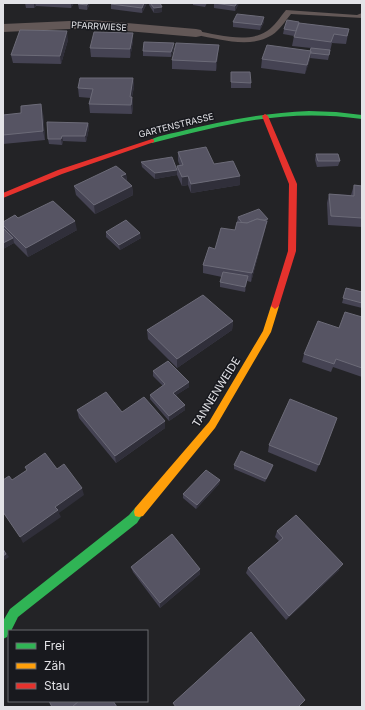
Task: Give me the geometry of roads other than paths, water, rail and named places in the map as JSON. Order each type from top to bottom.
[{"type":"street","name":"PFARRWIESE","points":[[3,28],[92,24],[196,33]]},
{"type":"street","name":"GARTENSTRASSE","points":[[3,196],[60,172],[126,149],[203,127],[265,116],[340,114],[362,117]]},
{"type":"street","name":"TANNENWEIDE","points":[[3,633],[14,613],[133,519],[212,425],[267,332],[292,252],[293,184],[265,116]]},
{"type":"lane","points":[[196,33],[254,40],[272,32],[278,22],[289,12],[362,15]]}]
